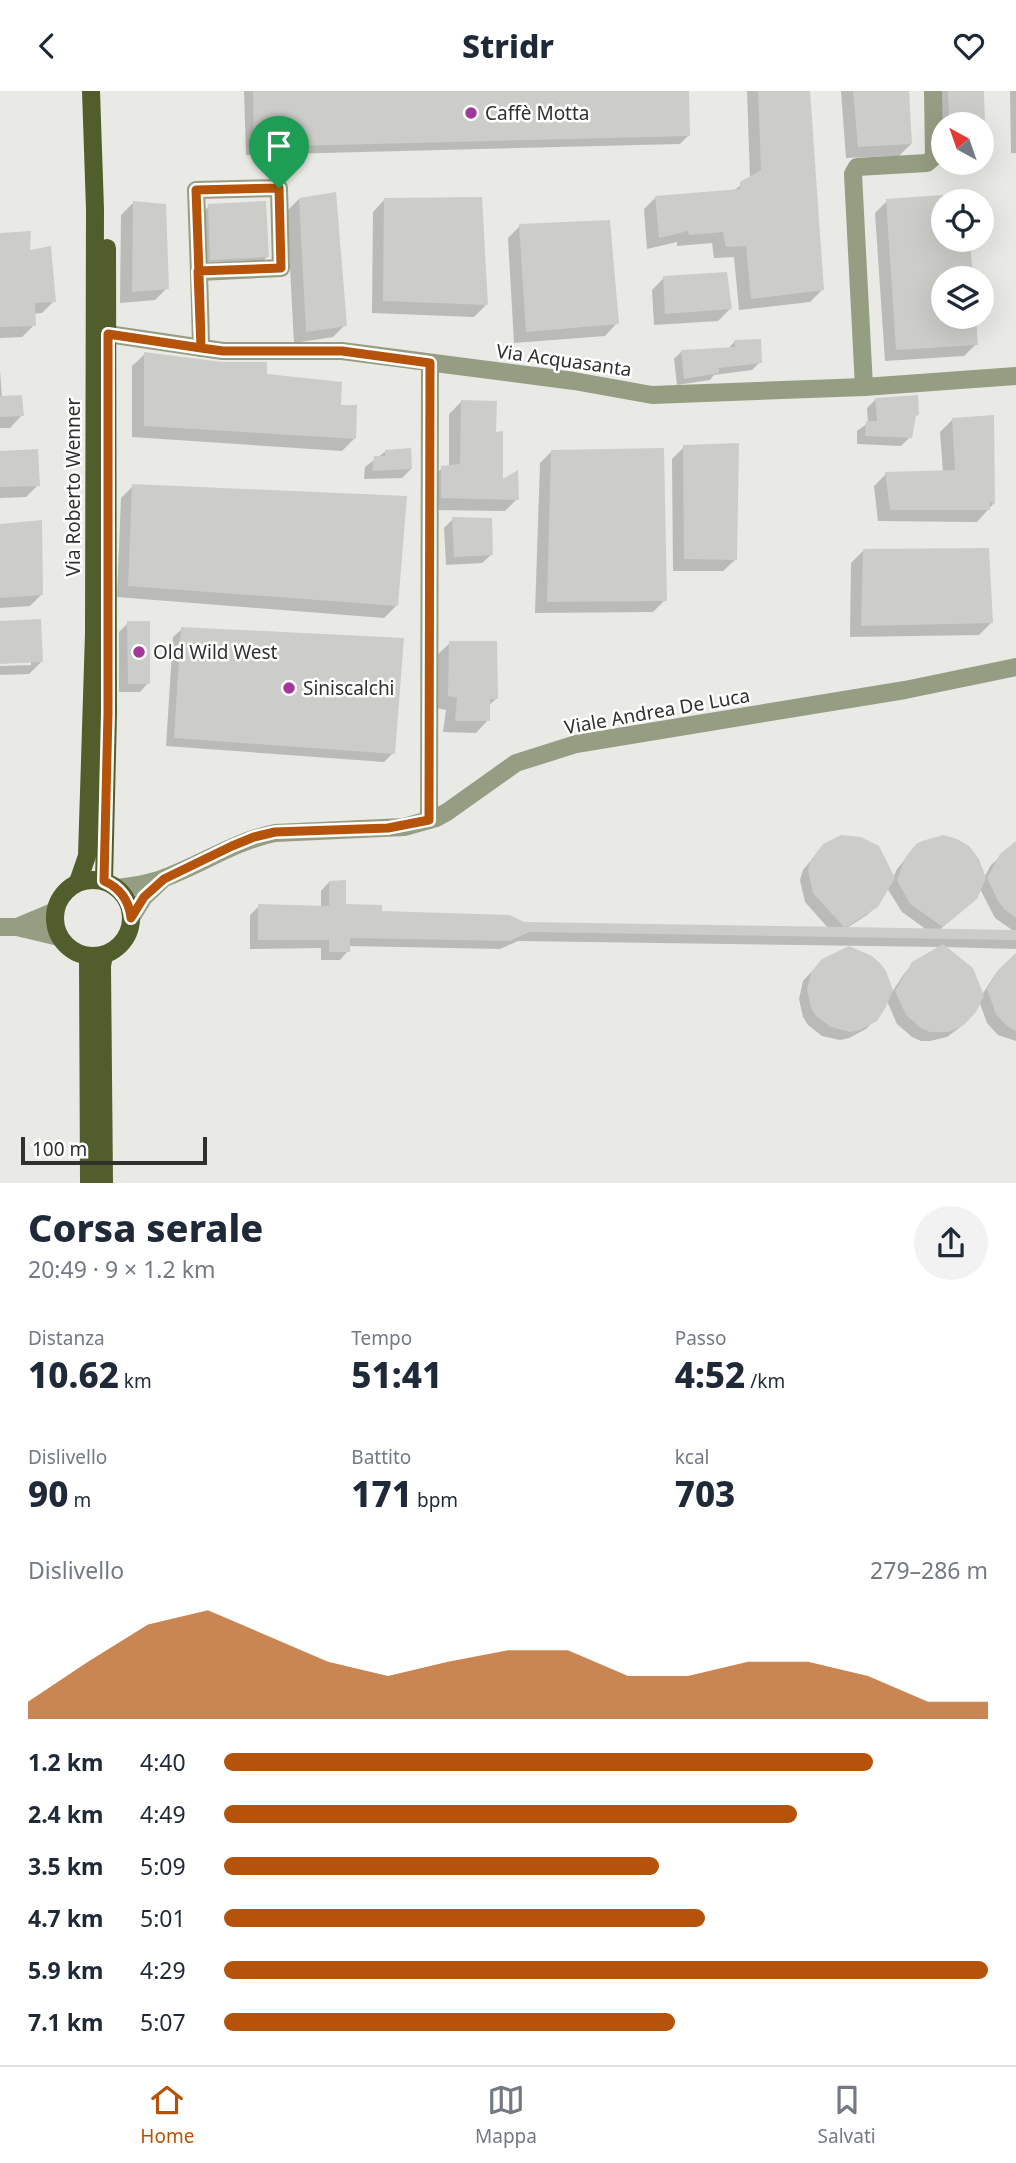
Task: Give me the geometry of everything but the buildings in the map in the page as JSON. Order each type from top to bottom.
[{"type":"main road","name":"Via Roberto Wenner","points":[[78,882],[87,856],[94,632],[95,209],[91,91]]},
{"type":"main road","name":"Via Roberto Wenner","points":[[103,91],[108,334],[110,884]]},
{"type":"main road","points":[[91,880],[110,884],[128,904],[131,918],[126,937],[117,948],[96,956],[68,948],[59,937],[54,923],[55,911],[65,891],[78,882],[91,880]]},
{"type":"main road","points":[[89,1183],[96,956]]},
{"type":"main road","points":[[96,956],[102,966],[104,1183]]},
{"type":"street","points":[[864,387],[853,174],[857,167],[927,163],[934,157],[933,91]]},
{"type":"street","points":[[198,271],[281,268],[279,188],[196,190],[198,271],[201,348]]},
{"type":"street","name":"Via Acquasanta","points":[[108,334],[223,351],[342,351],[574,381],[652,395],[864,387],[1016,376]]},
{"type":"street","points":[[429,820],[430,363]]},
{"type":"street","name":"Viale Andrea De Luca","points":[[164,879],[254,837],[275,832],[404,827],[429,820],[447,812],[516,763],[576,744],[905,690],[1016,667]]},
{"type":"street","points":[[110,884],[141,885],[164,879]]},
{"type":"street","points":[[131,918],[144,897],[164,879]]},
{"type":"street","points":[[8,927],[55,911]]},
{"type":"street","points":[[8,927],[59,937]]},
{"type":"place","name":"Caffè Motta","points":[[471,113]]},
{"type":"place","name":"Old Wild West","points":[[139,652]]},
{"type":"place","name":"Siniscalchi","points":[[289,688]]},
{"type":"route","points":[[279,188],[196,190],[198,271],[201,333],[201,348],[223,351],[342,351],[430,363],[429,820],[404,827],[275,832],[254,837],[164,879],[144,897],[131,918],[125,898],[116,888],[104,881],[108,713],[108,334],[201,348],[198,271],[281,268],[279,188]]}]
